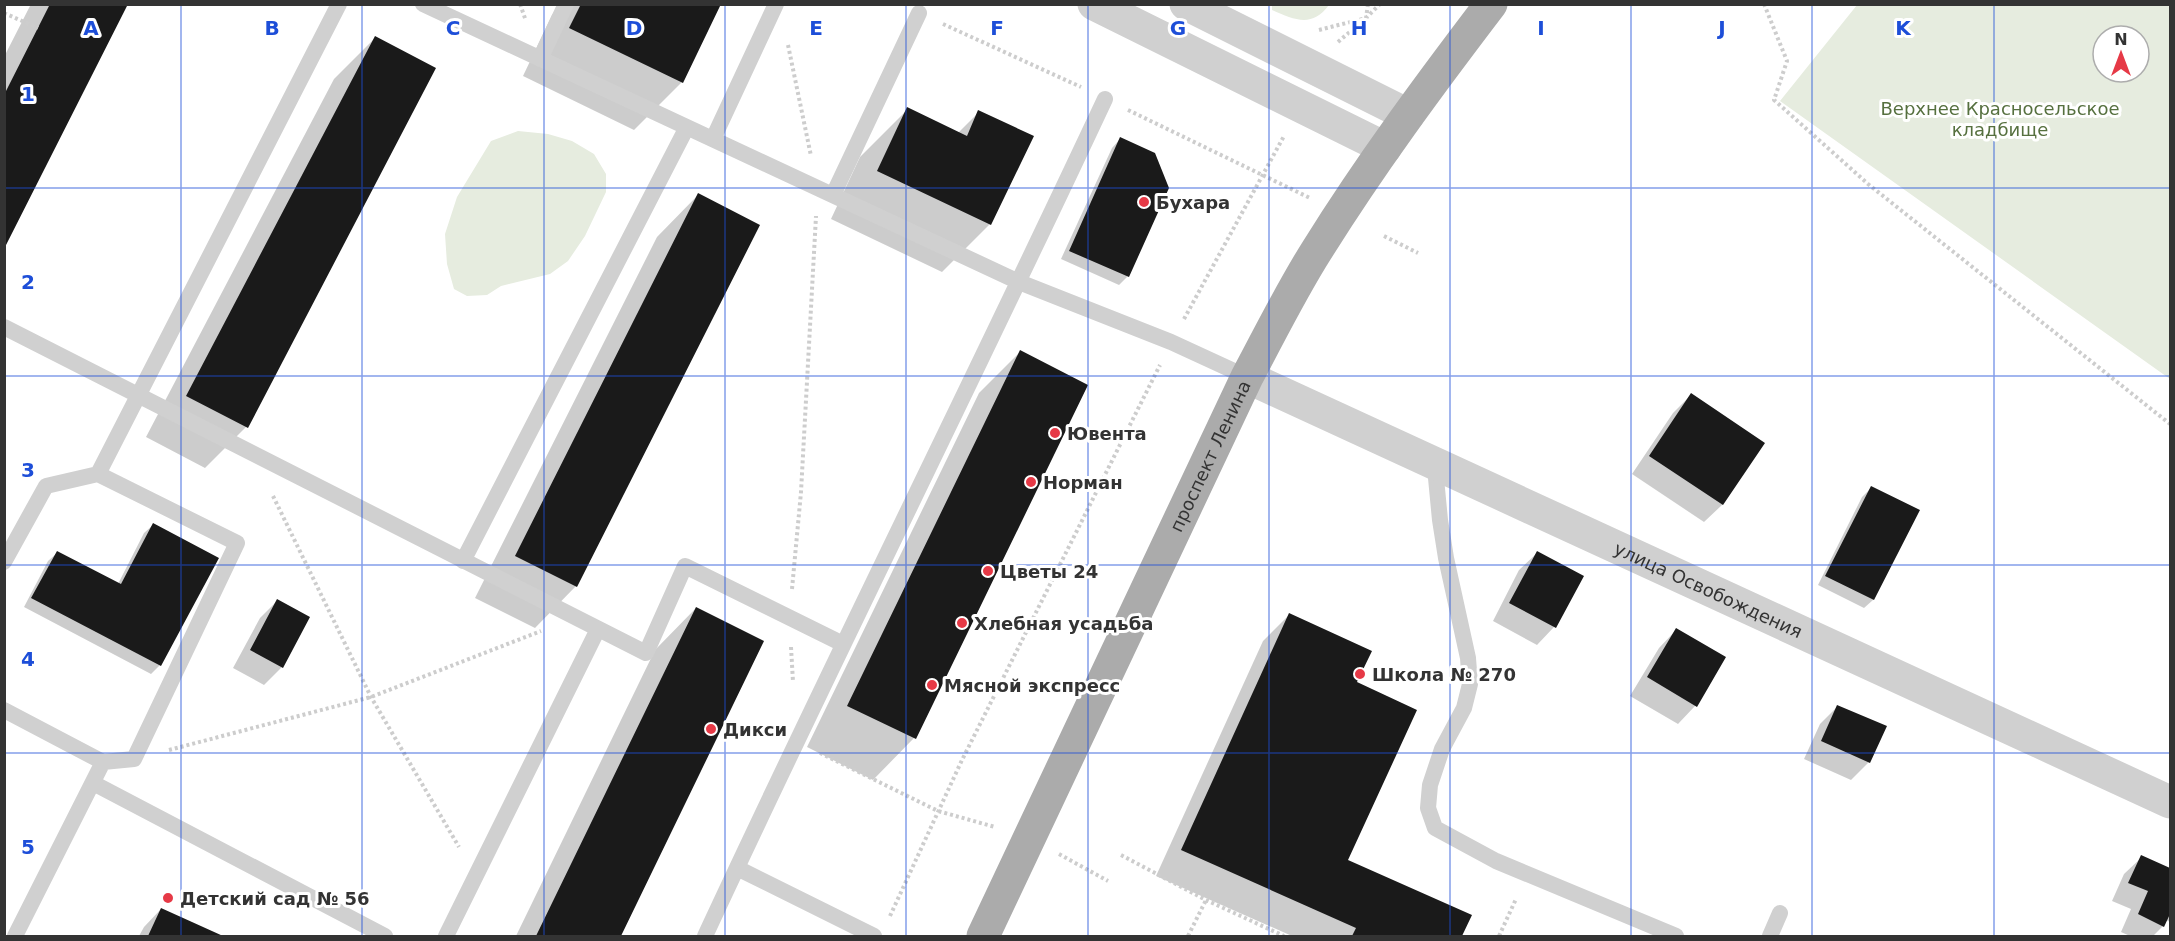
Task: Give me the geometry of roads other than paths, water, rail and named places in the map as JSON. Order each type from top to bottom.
[{"type":"main road","name":"проспект Ленина","points":[[983,936],[1247,377],[1316,251],[1408,115],[1491,4]]},
{"type":"street","points":[[1094,4],[1385,148]]},
{"type":"street","points":[[1186,4],[1408,115]]},
{"type":"street","name":"улица Освобождения","points":[[1247,377],[2170,802]]},
{"type":"lane","points":[[99,474],[339,4]]},
{"type":"lane","points":[[423,4],[1019,282],[1171,342],[1247,377]]},
{"type":"lane","points":[[540,59],[566,4]]},
{"type":"lane","points":[[713,140],[776,4]]},
{"type":"lane","points":[[833,195],[919,13]]},
{"type":"lane","points":[[705,936],[1105,99]]},
{"type":"lane","points":[[463,561],[687,127]]},
{"type":"lane","points":[[4,327],[646,652],[685,566],[843,644]]},
{"type":"lane","points":[[1441,466],[1436,478],[1440,520],[1468,658],[1470,684],[1464,708],[1442,749],[1430,785],[1428,808],[1435,828],[1496,861],[1676,936]]},
{"type":"lane","points":[[4,562],[46,486],[99,474],[237,543],[135,759],[103,762],[4,710]]},
{"type":"lane","points":[[446,936],[598,629]]},
{"type":"lane","points":[[15,936],[103,762]]},
{"type":"lane","points":[[93,783],[385,936]]},
{"type":"lane","points":[[737,868],[880,931]]},
{"type":"lane","points":[[1770,936],[1780,913]]},
{"type":"place","name":"Бухара","points":[[1144,202]]},
{"type":"place","name":"Ювента","points":[[1055,433]]},
{"type":"place","name":"Норман","points":[[1031,482]]},
{"type":"place","name":"Цветы 24","points":[[988,571]]},
{"type":"place","name":"Хлебная усадьба","points":[[962,623]]},
{"type":"place","name":"Школа № 270","points":[[1360,674]]},
{"type":"place","name":"Мясной экспресс","points":[[932,685]]},
{"type":"place","name":"Дикси","points":[[711,729]]},
{"type":"place","name":"Детский сад № 56","points":[[168,898]]},
{"type":"park label","name":"Верхнее Красносельское кладбище","points":[[2000,118]]}]
